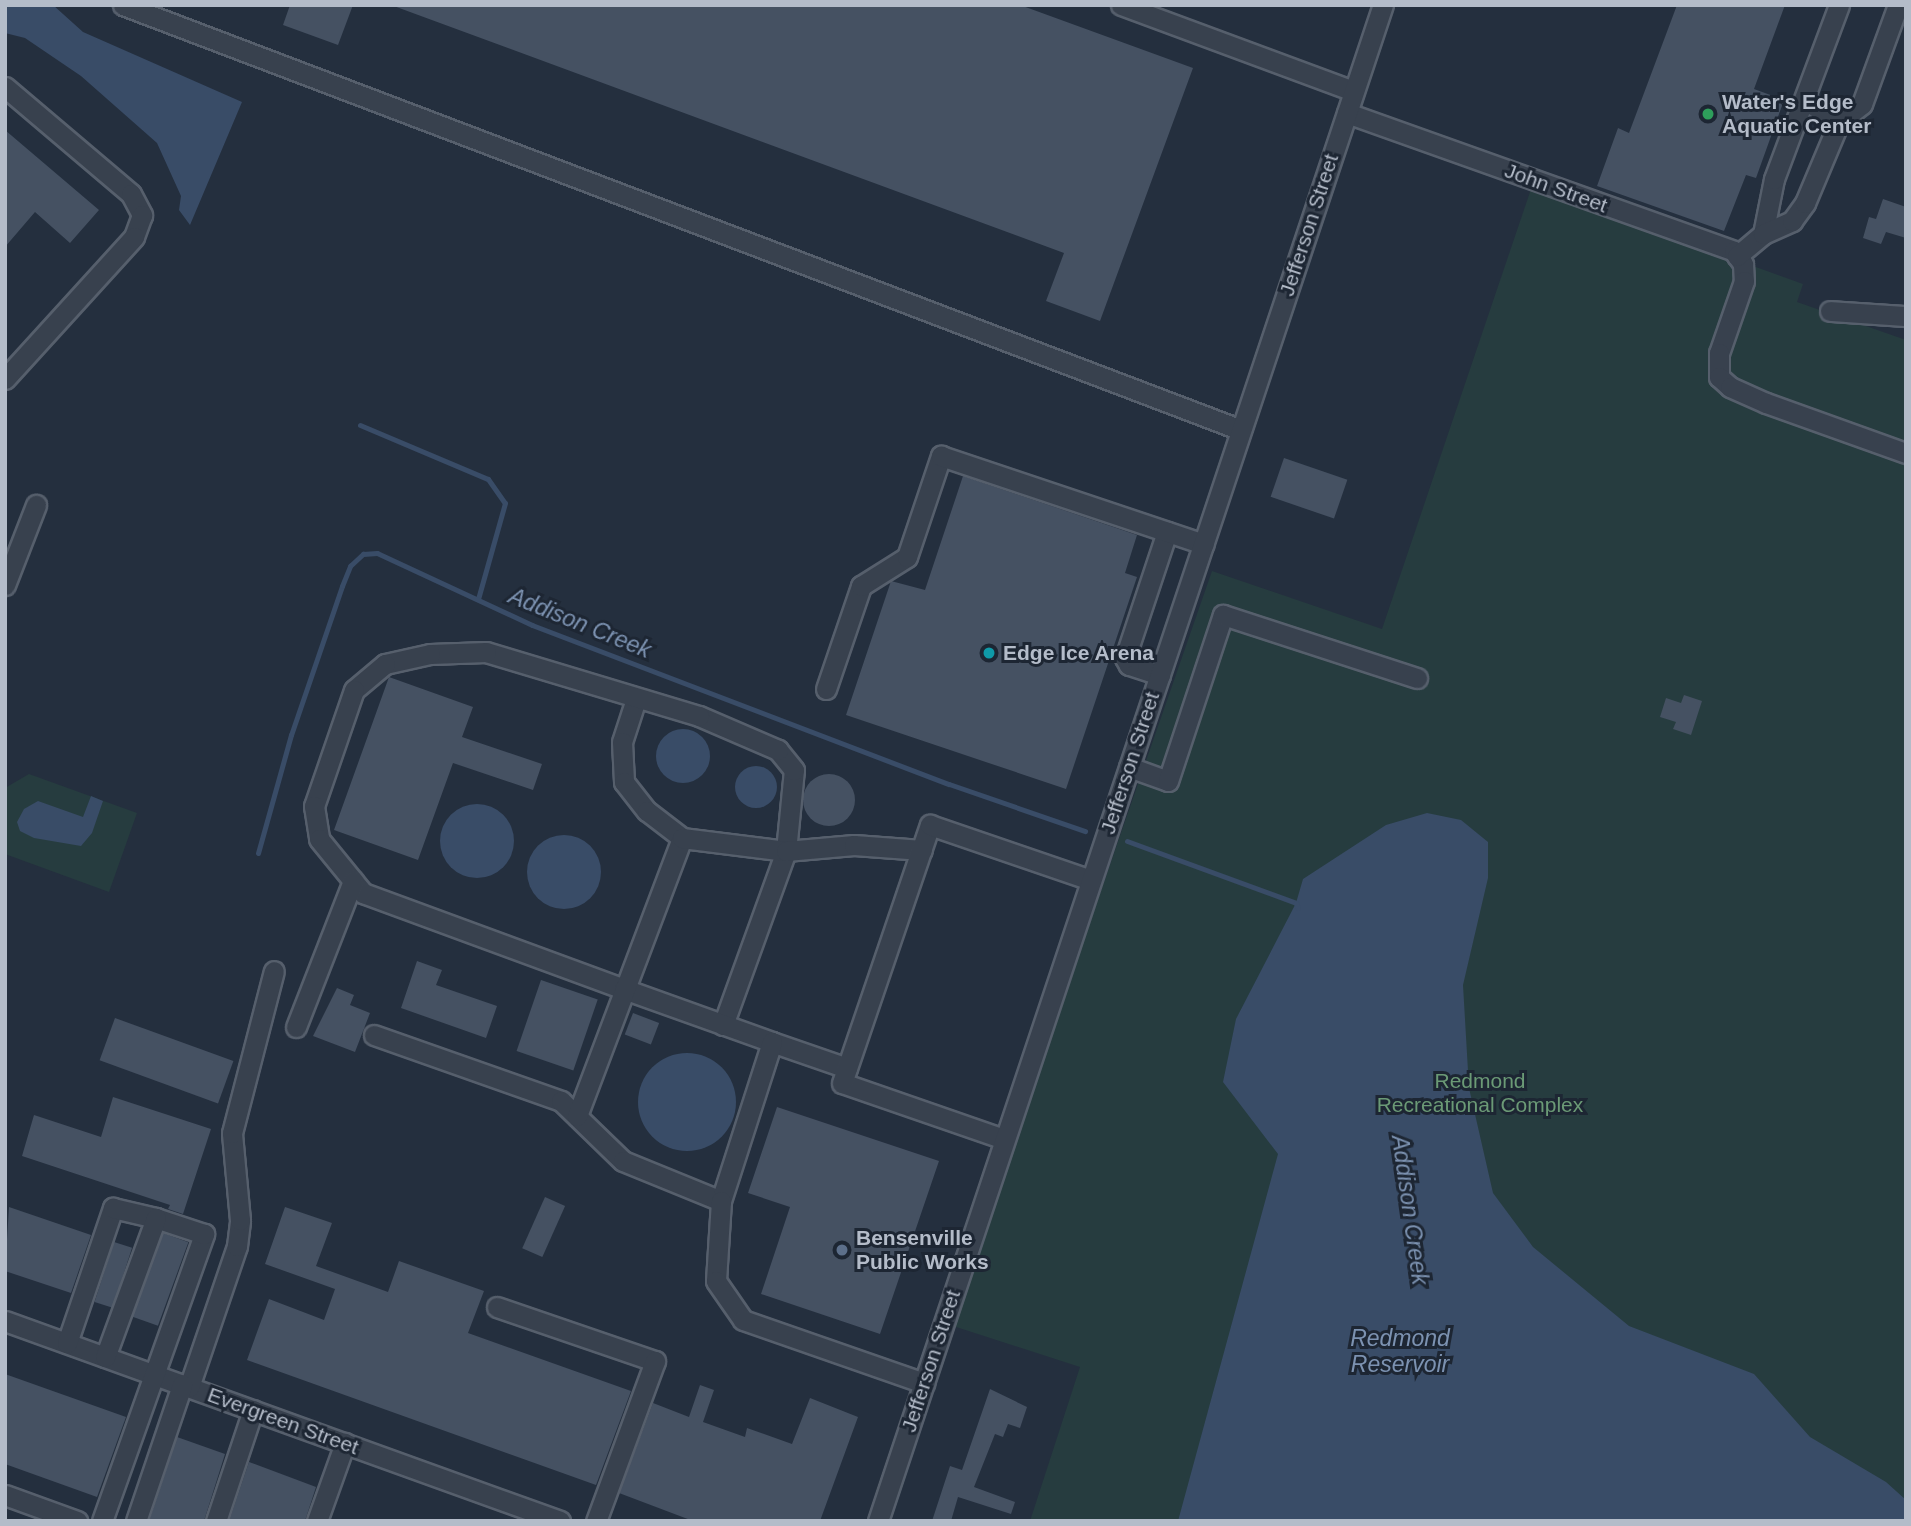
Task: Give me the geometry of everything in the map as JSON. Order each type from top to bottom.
[{"type":"street","points":[[123,5],[1241,430]]},
{"type":"street","points":[[1121,5],[1354,91]]},
{"type":"street","name":"Jefferson Street","points":[[878,1521],[1383,5]]},
{"type":"street","points":[[1763,233],[1774,179],[1839,5]]},
{"type":"street","points":[[1898,5],[1862,104],[1839,122],[1805,203],[1791,221],[1763,233],[1737,256],[1743,264],[1744,281],[1719,353],[1719,376],[1730,387],[1766,402],[1906,453]]},
{"type":"street","points":[[5,87],[131,194],[142,215],[134,237],[5,379]]},
{"type":"street","points":[[1805,100],[1839,122]]},
{"type":"street","name":"John Street","points":[[1346,113],[1734,251],[1737,256]]},
{"type":"street","points":[[1830,311],[1906,316]]},
{"type":"street","points":[[826,689],[862,586],[907,557],[941,456],[1203,544]]},
{"type":"street","points":[[5,584],[36,505]]},
{"type":"street","points":[[1160,675],[1129,665],[1125,658],[1167,532]]},
{"type":"street","points":[[1129,767],[1168,781],[1223,615],[1417,678]]},
{"type":"street","points":[[723,1025],[786,851],[794,770],[778,750],[699,716],[486,652],[430,654],[385,664],[354,690],[314,806],[319,839],[363,893],[723,1025],[847,1068]]},
{"type":"street","points":[[636,699],[622,742],[624,782],[647,811],[682,838],[786,851],[854,845],[922,849]]},
{"type":"street","points":[[1004,1139],[842,1083],[847,1068],[930,825],[1091,880]]},
{"type":"street","points":[[577,1116],[682,838]]},
{"type":"street","points":[[296,1027],[315,1001],[353,881]]},
{"type":"street","points":[[136,1521],[237,1246],[240,1220],[232,1133],[274,971]]},
{"type":"street","points":[[374,1035],[561,1101],[623,1161],[721,1201]]},
{"type":"street","points":[[772,1042],[721,1201],[716,1281],[743,1321],[924,1383]]},
{"type":"street","points":[[67,1343],[113,1208],[156,1218],[206,1238],[102,1521]]},
{"type":"street","points":[[105,1356],[156,1218]]},
{"type":"street","points":[[497,1307],[655,1361],[596,1521]]},
{"type":"street","name":"Evergreen Street","points":[[5,1321],[560,1521]]},
{"type":"street","points":[[216,1521],[253,1410]]},
{"type":"street","points":[[317,1521],[345,1443]]},
{"type":"street","points":[[5,1495],[77,1521]]},
{"type":"green space","name":"Redmond Recreational Complex","points":[[1532,186],[1803,284],[1797,302],[1906,340],[1906,1521],[1030,1521],[1080,1367],[950,1325],[1212,571],[1382,629]]},
{"type":"green space","points":[[29,774],[137,813],[109,892],[5,854],[5,788]]},
{"type":"water","points":[[5,5],[53,5],[83,32],[242,102],[190,225],[179,210],[181,196],[157,143],[81,76],[25,38],[5,33]]},
{"type":"water","points":[[688,729],[698,733],[706,741],[710,756],[706,771],[698,779],[678,783],[668,779],[660,771],[656,751],[660,741],[668,733]]},
{"type":"water","points":[[756,766],[771,772],[777,787],[771,802],[756,808],[741,802],[735,787],[741,772]]},
{"type":"water","points":[[91,796],[103,801],[92,833],[81,846],[34,838],[20,831],[17,822],[24,809],[38,801],[83,817]]},
{"type":"water","points":[[470,804],[484,804],[498,810],[508,820],[514,841],[512,855],[498,872],[484,878],[470,878],[456,872],[446,862],[440,848],[440,834],[446,820],[456,810]]},
{"type":"water","name":"Redmond Reservoir","points":[[1427,813],[1461,820],[1488,842],[1488,878],[1463,985],[1469,1088],[1493,1193],[1533,1247],[1629,1326],[1754,1374],[1810,1437],[1886,1482],[1906,1500],[1906,1521],[1178,1521],[1278,1154],[1223,1082],[1236,1019],[1296,903],[1303,879],[1386,825]]},
{"type":"water","points":[[557,835],[571,835],[585,841],[595,851],[601,872],[599,886],[585,903],[571,909],[557,909],[543,903],[533,893],[527,879],[527,865],[533,851],[543,841]]},
{"type":"water","points":[[687,1053],[706,1056],[722,1067],[733,1083],[736,1102],[733,1121],[722,1137],[706,1148],[687,1151],[668,1148],[652,1137],[641,1121],[638,1102],[641,1083],[652,1067],[668,1056]]},
{"type":"building","points":[[290,5],[353,5],[338,45],[283,25]]},
{"type":"building","points":[[391,5],[1020,5],[1193,68],[1100,321],[1046,301],[1064,253]]},
{"type":"building","name":"Water's Edge Aquatic Center","points":[[1677,5],[1785,5],[1754,89],[1784,100],[1756,178],[1746,175],[1724,231],[1597,186],[1618,128],[1629,133]]},
{"type":"building","points":[[5,130],[99,210],[70,243],[35,212],[5,247]]},
{"type":"building","points":[[1883,199],[1906,207],[1906,238],[1886,232],[1881,244],[1863,238],[1869,217],[1876,219]]},
{"type":"building","points":[[1284,458],[1347,480],[1334,519],[1271,497]]},
{"type":"building","name":"Edge Ice Arena","points":[[963,476],[1137,535],[1125,573],[1137,577],[1066,789],[846,715],[891,581],[925,590]]},
{"type":"building","points":[[389,677],[473,707],[462,737],[542,764],[533,790],[453,763],[418,860],[334,830]]},
{"type":"building","points":[[1684,695],[1702,701],[1691,735],[1673,729],[1676,722],[1660,717],[1666,698],[1681,703]]},
{"type":"building","points":[[829,774],[839,776],[847,782],[853,790],[853,810],[847,818],[839,824],[829,826],[819,824],[811,818],[805,810],[803,800],[805,790],[811,782],[819,776]]},
{"type":"building","points":[[417,961],[442,970],[436,985],[497,1006],[486,1038],[401,1008]]},
{"type":"building","points":[[541,980],[598,1000],[573,1070],[517,1051]]},
{"type":"building","points":[[337,988],[354,995],[350,1005],[370,1013],[355,1052],[313,1036]]},
{"type":"building","points":[[633,1013],[659,1023],[651,1045],[625,1034]]},
{"type":"building","points":[[115,1018],[233,1061],[218,1103],[100,1060]]},
{"type":"building","points":[[113,1097],[211,1129],[183,1214],[168,1209],[170,1205],[22,1156],[34,1115],[101,1137]]},
{"type":"building","name":"Bensenville Public Works","points":[[777,1107],[939,1161],[880,1334],[761,1294],[790,1207],[748,1193]]},
{"type":"building","points":[[545,1197],[565,1206],[542,1257],[522,1248]]},
{"type":"building","points":[[9,1207],[91,1235],[71,1293],[5,1271]]},
{"type":"building","points":[[285,1207],[332,1223],[316,1266],[388,1292],[399,1261],[484,1291],[468,1333],[631,1391],[596,1485],[247,1360],[269,1299],[324,1320],[335,1289],[265,1264]]},
{"type":"building","points":[[163,1233],[188,1242],[158,1326],[133,1317]]},
{"type":"building","points":[[114,1242],[132,1248],[113,1308],[95,1302]]},
{"type":"building","points":[[5,1374],[126,1417],[97,1497],[5,1464]]},
{"type":"building","points":[[700,1385],[714,1390],[703,1422],[745,1437],[747,1428],[792,1444],[810,1398],[858,1417],[820,1521],[693,1521],[619,1493],[653,1403],[689,1417]]},
{"type":"building","points":[[990,1389],[1027,1407],[1020,1428],[1008,1424],[1003,1437],[995,1434],[974,1487],[1015,1502],[1011,1514],[958,1497],[951,1521],[932,1521],[950,1466],[962,1470]]},
{"type":"building","points":[[177,1437],[225,1454],[204,1521],[149,1521]]},
{"type":"building","points":[[249,1462],[316,1487],[305,1521],[229,1521]]},
{"type":"waterway","points":[[360,425],[488,479],[505,503],[478,599]]},
{"type":"waterway","name":"Addison Creek","points":[[258,853],[291,735],[342,586],[350,566],[363,554],[377,553],[532,625],[949,784],[1085,831]]},
{"type":"waterway","name":"Addison Creek","points":[[1127,841],[1296,903],[1298,908]]},
{"type":"place","name":"Water's Edge Aquatic Center","points":[[1708,114]]},
{"type":"place","name":"Edge Ice Arena","points":[[989,653]]},
{"type":"place","name":"Bensenville Public Works","points":[[842,1250]]}]
